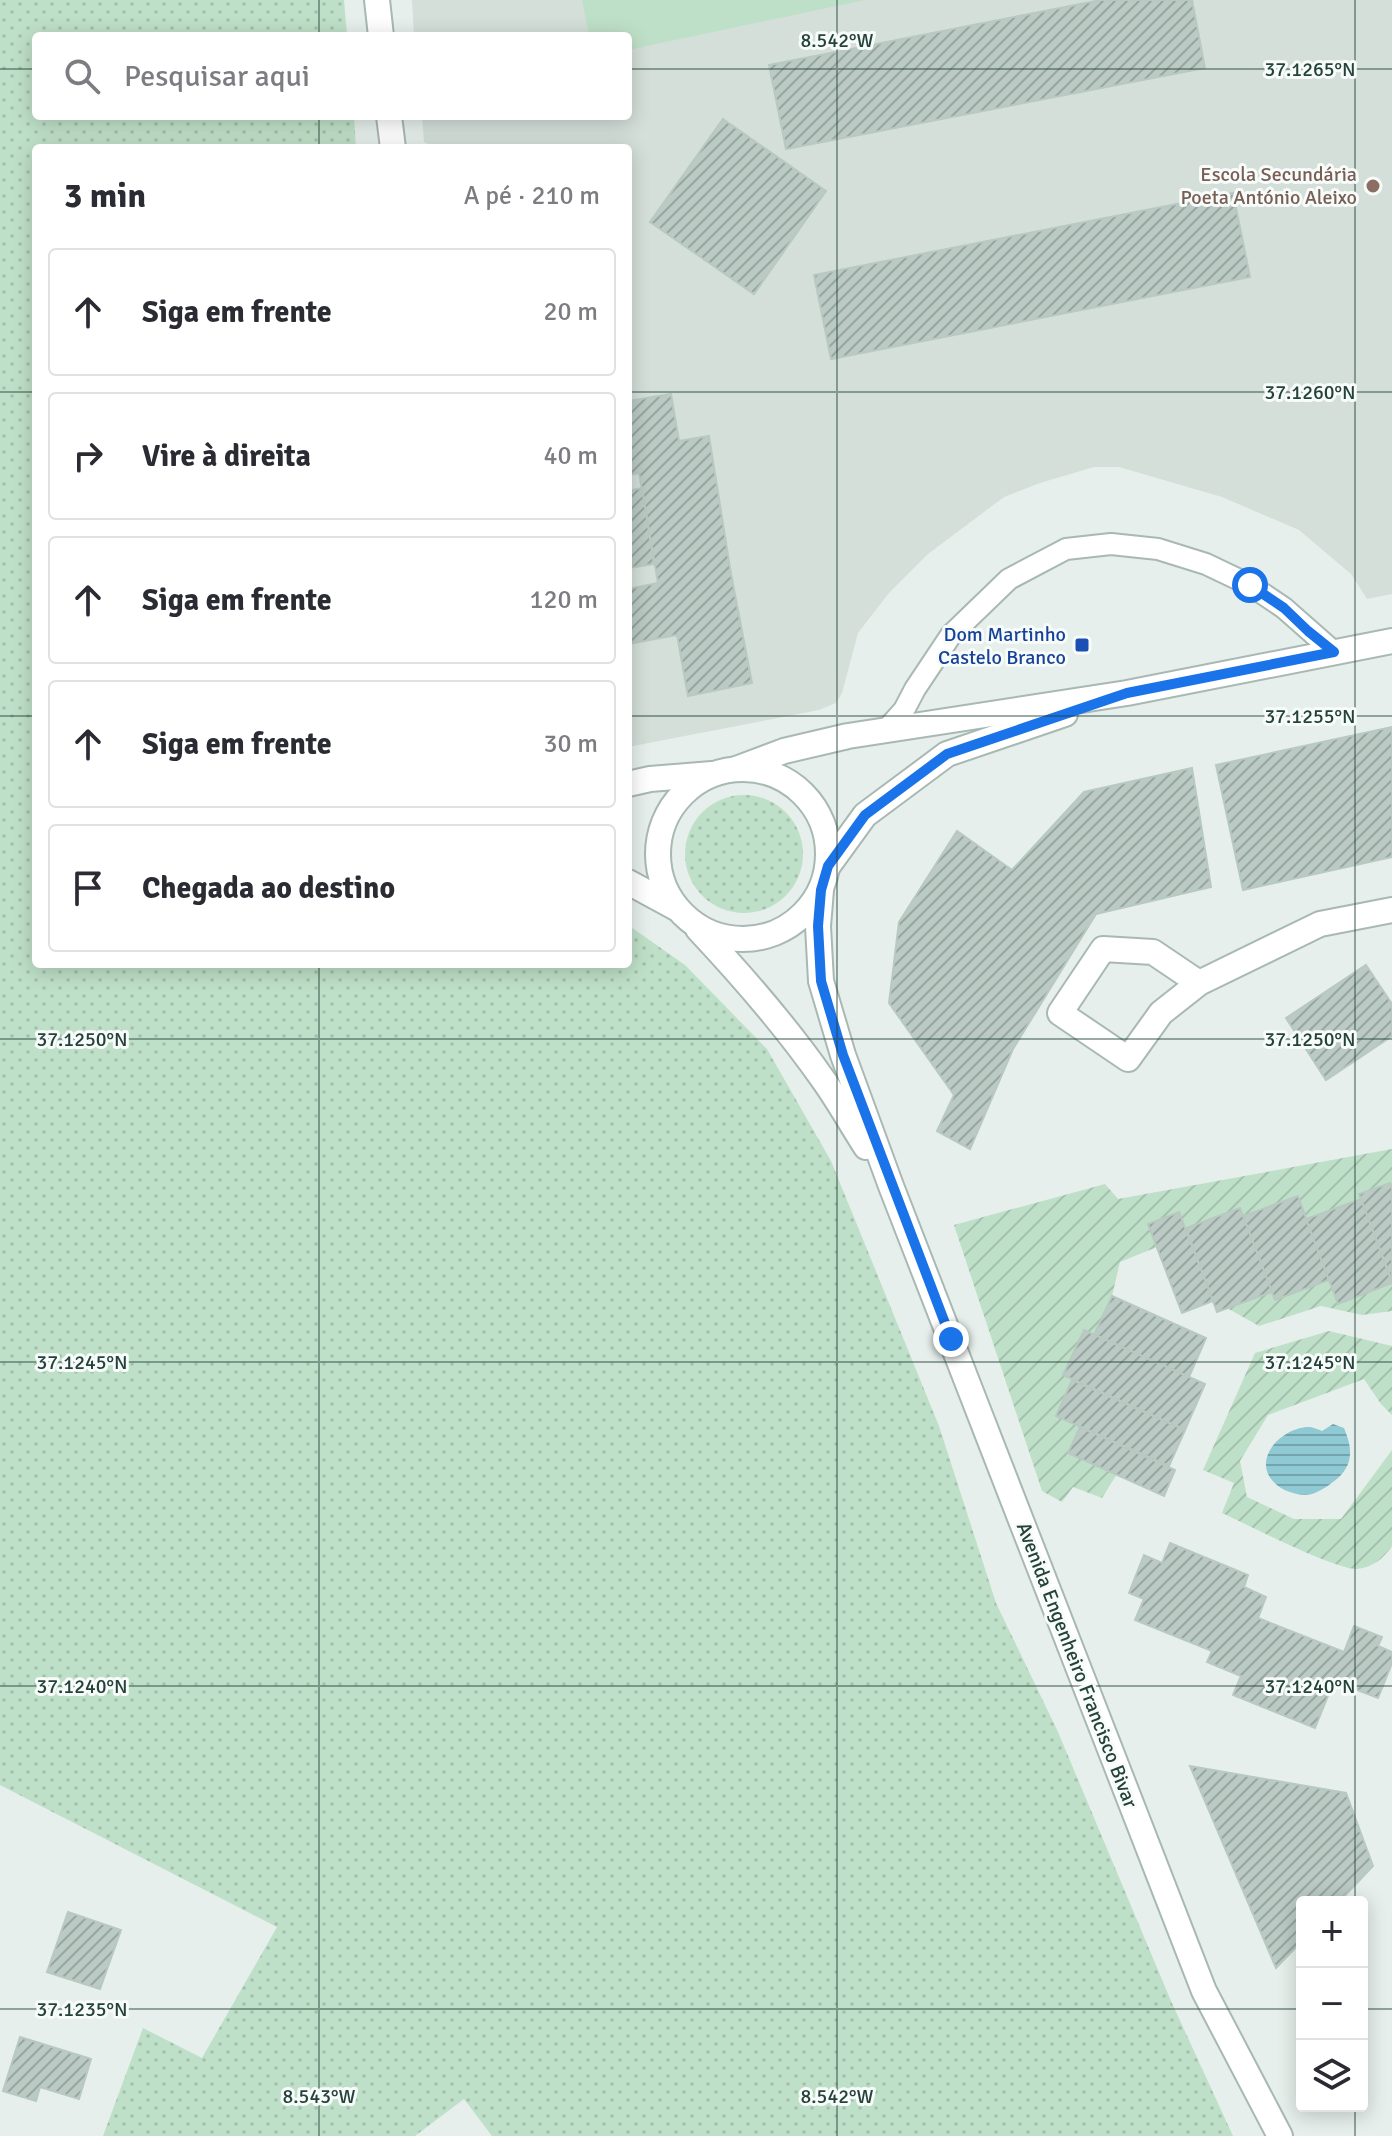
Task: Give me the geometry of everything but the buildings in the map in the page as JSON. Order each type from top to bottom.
[{"type":"street","points":[[377,0],[381,32]]},
{"type":"street","points":[[390,120],[392,144]]},
{"type":"street","points":[[891,1186],[823,1079],[782,1024],[667,895],[657,855],[660,833],[669,809],[686,789],[724,771],[784,751],[887,729],[1127,693],[1392,641]]},
{"type":"street","points":[[828,866],[865,815],[947,754],[1127,693]]},
{"type":"street","points":[[632,783],[724,771],[765,771],[783,778],[806,796],[821,818],[828,844],[828,866],[821,890],[818,926],[821,981],[843,1055],[891,1186]]},
{"type":"street","points":[[632,884],[707,932],[732,939],[758,938],[779,932],[808,910],[821,890]]},
{"type":"street","points":[[1199,983],[1153,952],[1103,949],[1060,1013],[1128,1059],[1161,1013],[1199,983],[1320,924],[1392,910]]},
{"type":"street","name":"Avenida Engenheiro Francisco Bivar","points":[[891,1186],[1204,1991],[1280,2136]]},
{"type":"lane","points":[[887,729],[904,710],[951,635],[1009,579],[1066,549],[1111,544],[1158,549],[1206,564],[1250,585],[1284,608],[1334,652]]},
{"type":"shaded area","points":[[412,0],[1392,0],[1392,594],[1367,599],[1351,574],[1299,530],[1222,497],[1119,467],[1094,467],[1004,497],[928,554],[889,593],[858,633],[842,693],[836,703],[819,710],[632,746],[632,144],[428,144],[424,142],[422,120],[632,120],[632,32],[414,32]]},
{"type":"green space","points":[[0,0],[344,0],[347,32],[32,32],[32,120],[354,120],[356,144],[32,144],[32,968],[632,968],[632,928],[685,965],[767,1049],[831,1161],[939,1426],[996,1603],[1058,1732],[1171,2001],[1233,2136],[492,2136],[464,2099],[415,2136],[103,2136],[143,2028],[202,2058],[277,1927],[0,1785]]},
{"type":"green space","points":[[582,0],[865,0],[632,49],[632,32],[588,32]]},
{"type":"green space","points":[[744,795],[767,799],[786,812],[799,831],[803,854],[799,877],[786,896],[767,909],[744,913],[721,909],[702,896],[689,877],[685,854],[689,831],[702,812],[721,799]]},
{"type":"green space","points":[[1392,1149],[1392,1187],[1390,1183],[1360,1194],[1361,1199],[1306,1219],[1297,1196],[1243,1216],[1240,1208],[1186,1228],[1179,1213],[1149,1224],[1157,1247],[1120,1262],[1112,1296],[1094,1335],[1083,1330],[1064,1375],[1072,1380],[1056,1416],[1080,1427],[1068,1453],[1117,1474],[1102,1498],[1073,1487],[1062,1502],[1042,1491],[954,1225],[1105,1184],[1118,1199]]},
{"type":"green space","points":[[1329,1280],[1338,1303],[1392,1283],[1392,1311],[1362,1315],[1321,1306],[1259,1326],[1227,1308],[1272,1292],[1275,1299]]},
{"type":"green space","points":[[1329,1331],[1392,1346],[1392,1415],[1364,1379],[1268,1415],[1240,1461],[1247,1497],[1294,1519],[1341,1519],[1392,1450],[1392,1546],[1377,1562],[1357,1569],[1311,1555],[1222,1513],[1234,1483],[1203,1470],[1255,1353]]},
{"type":"water","points":[[1333,1424],[1344,1428],[1350,1448],[1347,1467],[1338,1478],[1319,1491],[1305,1495],[1289,1492],[1275,1484],[1266,1463],[1276,1443],[1296,1429],[1310,1427],[1322,1431]]},
{"type":"place","name":"Escola Secundária Poeta António Aleixo","points":[[1373,186]]},
{"type":"place","name":"Dom Martinho Castelo Branco","points":[[1082,645]]},
{"type":"route","points":[[951,1339],[843,1055],[821,981],[818,926],[821,890],[828,866],[865,815],[947,754],[1127,693],[1334,652],[1284,608],[1250,585]]}]
